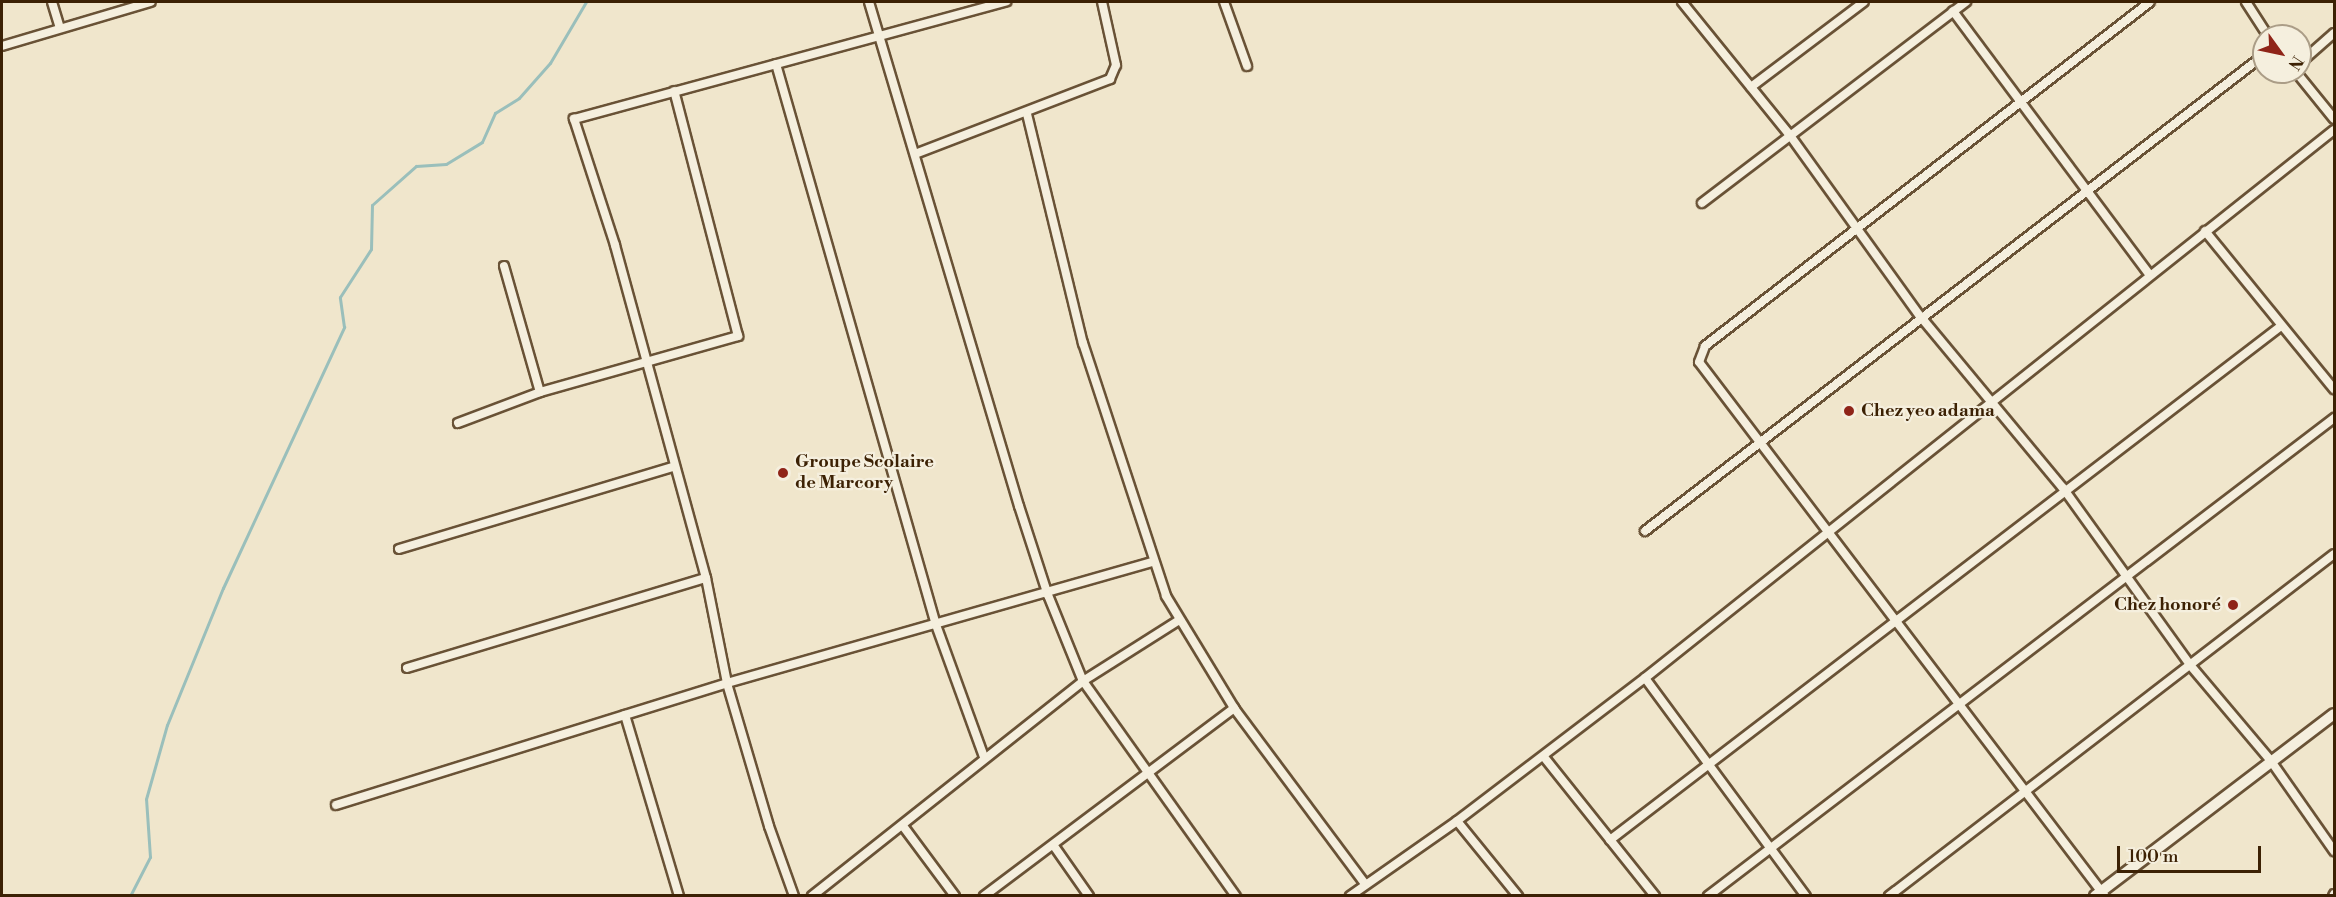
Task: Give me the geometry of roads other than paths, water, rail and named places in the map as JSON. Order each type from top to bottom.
[{"type":"street","points":[[52,2],[60,28]]},
{"type":"street","points":[[2,46],[151,2]]},
{"type":"street","points":[[869,2],[1048,595],[1083,681],[1151,773],[1236,896]]},
{"type":"street","points":[[795,896],[769,826],[727,683],[706,578],[574,119],[1006,2]]},
{"type":"street","points":[[915,154],[1027,114],[1110,79],[1116,65],[1102,2]]},
{"type":"street","points":[[1224,2],[1247,66]]},
{"type":"street","points":[[1682,2],[1789,134],[1920,316],[2063,488],[2190,665],[2271,761],[2334,851]]},
{"type":"street","points":[[1751,87],[1864,2]]},
{"type":"street","points":[[1702,203],[1789,134],[1966,2]]},
{"type":"street","points":[[2150,2],[1857,228],[1700,354],[1699,362],[2100,894],[2334,714]]},
{"type":"street","points":[[2246,2],[2260,24]]},
{"type":"street","points":[[1953,11],[2018,103],[2150,274]]},
{"type":"street","points":[[2312,52],[2334,33]]},
{"type":"street","points":[[776,64],[936,625],[984,757]]},
{"type":"street","points":[[1645,531],[1920,316],[2087,192],[2252,64]]},
{"type":"street","points":[[2306,84],[2334,119]]},
{"type":"street","points":[[458,423],[540,392],[646,364],[738,336],[674,91]]},
{"type":"street","points":[[1027,114],[1083,343],[1152,562],[1179,620],[1234,708],[1365,884]]},
{"type":"street","points":[[1350,896],[1544,757],[1991,399],[2334,130]]},
{"type":"street","points":[[2205,231],[2334,389]]},
{"type":"street","points":[[504,266],[540,392]]},
{"type":"street","points":[[1610,840],[1896,621],[2063,488],[2281,326]]},
{"type":"street","points":[[1708,896],[1769,847],[1960,708],[2334,418]]},
{"type":"street","points":[[399,549],[673,467]]},
{"type":"street","points":[[1889,896],[2334,555]]},
{"type":"street","points":[[336,805],[727,683],[1048,595],[1152,562]]},
{"type":"street","points":[[408,668],[706,578]]},
{"type":"street","points":[[812,896],[903,826],[984,757],[1083,681],[1179,620]]},
{"type":"street","points":[[1645,678],[1806,896]]},
{"type":"street","points":[[984,896],[1054,846],[1234,708]]},
{"type":"street","points":[[625,715],[679,896]]},
{"type":"street","points":[[1544,757],[1655,896]]},
{"type":"street","points":[[1457,821],[1518,896]]},
{"type":"street","points":[[903,826],[955,896]]},
{"type":"street","points":[[1054,846],[1089,896]]},
{"type":"waterway","points":[[130,896],[150,857],[146,799],[167,725],[223,588],[344,327],[340,297],[371,249],[372,205],[416,166],[446,164],[482,142],[495,113],[519,98],[550,63],[586,2]]},
{"type":"place","name":"Chez yeo adama","points":[[1849,411]]},
{"type":"place","name":"Groupe Scolaire de Marcory","points":[[783,473]]},
{"type":"place","name":"Chez honoré","points":[[2233,605]]}]
